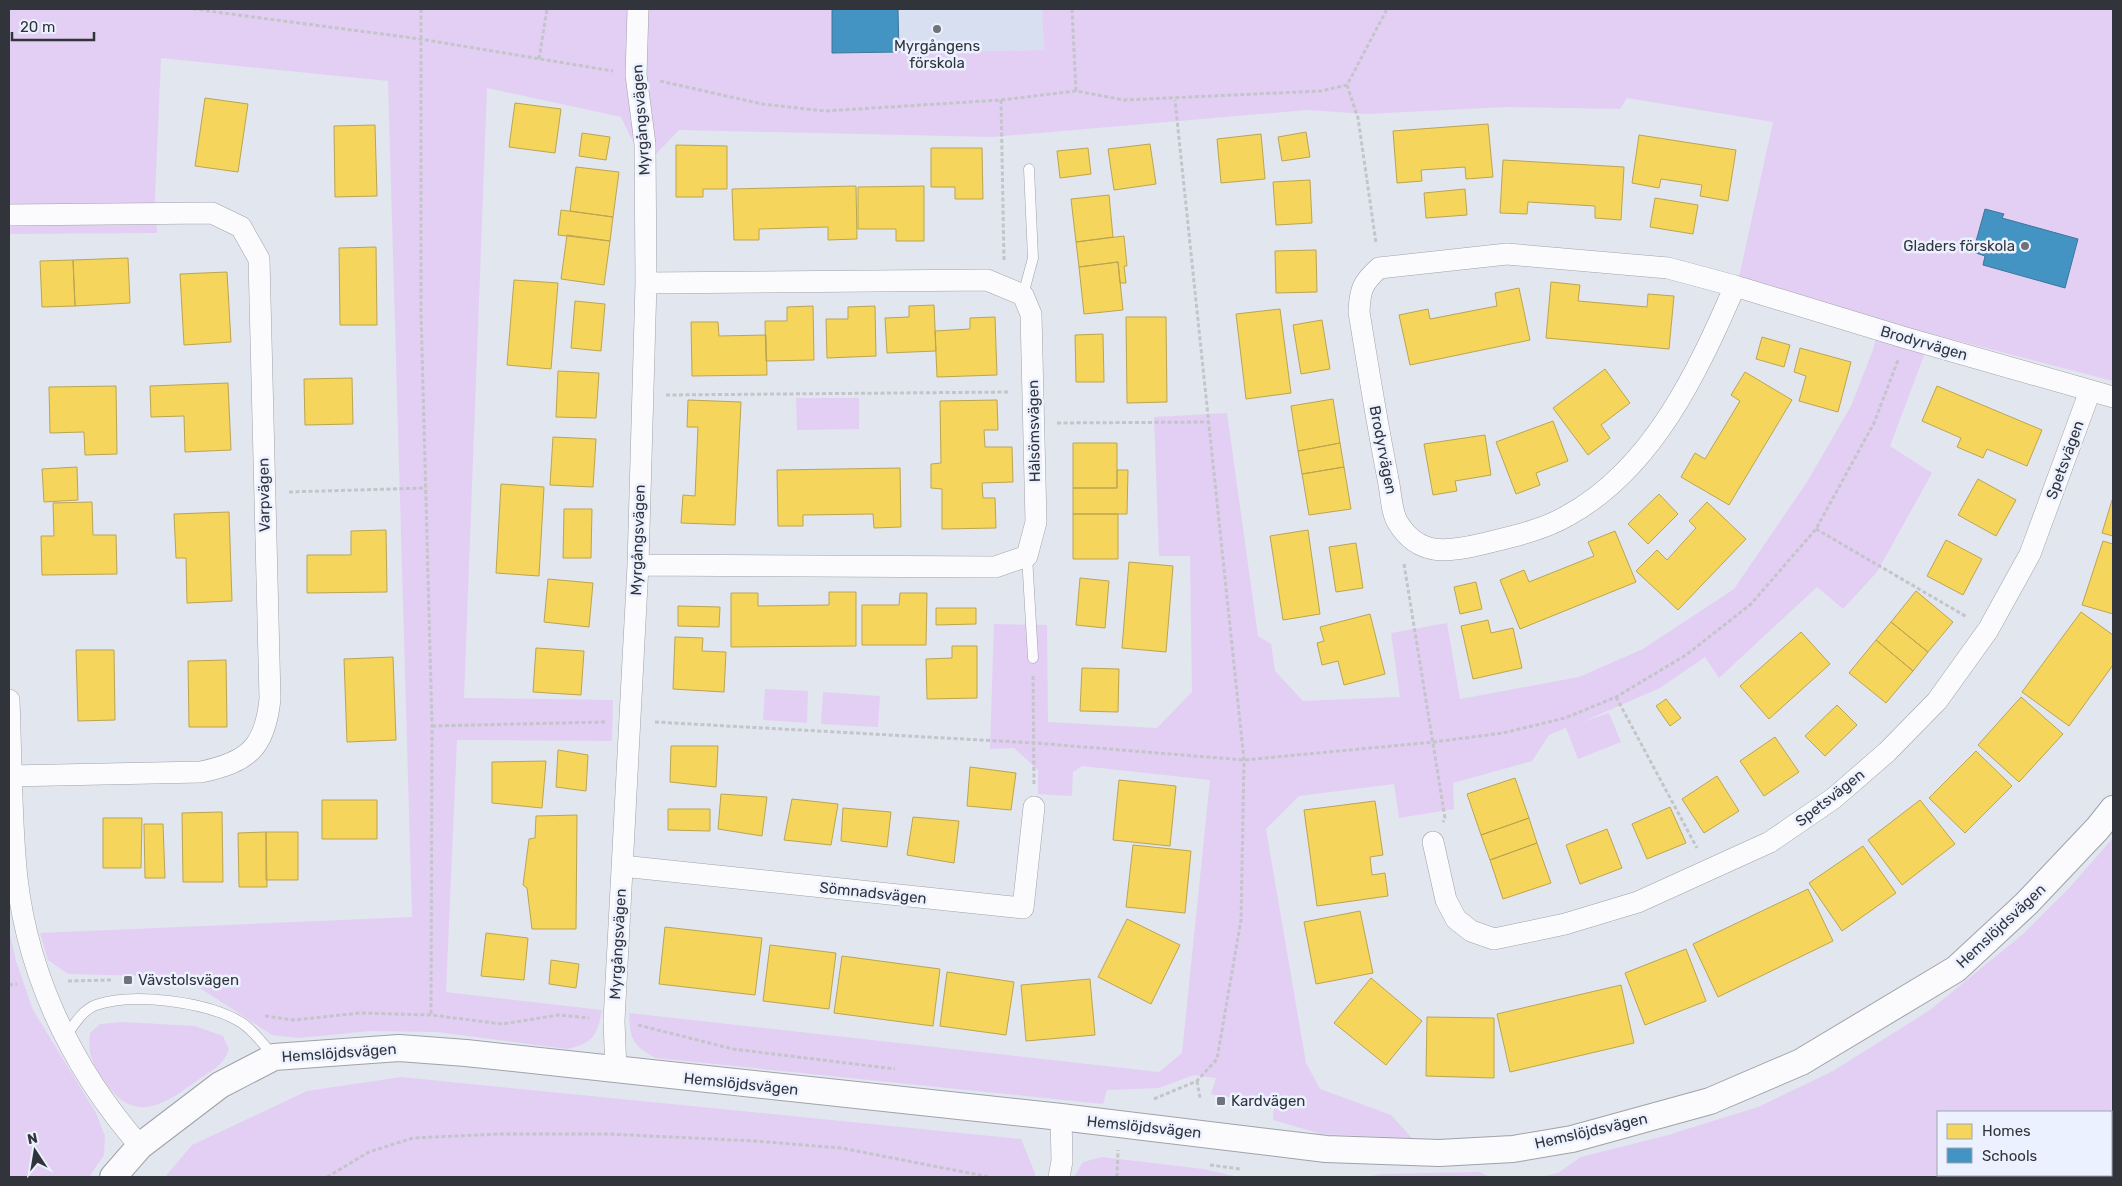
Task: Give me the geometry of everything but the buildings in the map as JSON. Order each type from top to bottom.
[{"type":"street","name":"Myrgångsvägen","points":[[616,1071],[614,1021],[628,721],[638,566],[646,283],[645,144],[636,75],[638,9]]},
{"type":"street","name":"Varpvägen","points":[[9,215],[212,213],[241,227],[259,259],[270,699],[268,725],[256,746],[241,760],[224,768],[201,772],[10,776]]},
{"type":"street","name":"Brodyrvägen","points":[[1397,522],[1359,312],[1360,294],[1366,279],[1379,268],[1507,254],[1668,268],[2113,397]]},
{"type":"street","points":[[646,283],[987,280],[1013,291]]},
{"type":"street","points":[[1397,522],[1420,544],[1437,550],[1452,551],[1531,532],[1574,511],[1602,492],[1647,448],[1683,395],[1735,286]]},
{"type":"street","name":"Hålsömsvägen","points":[[1013,291],[1031,314],[1036,522],[1028,556]]},
{"type":"street","name":"Spetsvägen","points":[[1433,842],[1446,900],[1456,920],[1471,931],[1494,939],[1565,924],[1638,902],[1770,842],[1834,798],[1887,752],[1937,701],[1988,630],[2030,554],[2090,391]]},
{"type":"street","points":[[638,566],[995,567],[1028,556]]},
{"type":"street","points":[[9,700],[10,776],[15,858],[26,926],[41,981],[64,1039],[111,1113],[140,1146]]},
{"type":"street","name":"Sömnadsvägen","points":[[622,866],[1023,908],[1034,807]]},
{"type":"street","name":"Hemslöjdsvägen","points":[[113,1177],[140,1146],[220,1085],[274,1057],[399,1048],[466,1053],[616,1071],[1061,1117],[1326,1149],[1439,1153],[1512,1149],[1572,1139],[1710,1101],[1801,1062],[1956,969],[2026,904],[2098,828],[2113,809]]},
{"type":"street","points":[[1059,1177],[1062,1160],[1061,1117]]},
{"type":"lane","points":[[1013,291],[1033,258],[1029,169]]},
{"type":"lane","points":[[1028,556],[1033,658]]},
{"type":"lane","points":[[64,1039],[81,1015],[95,1005],[124,1000],[176,1001],[210,1008],[243,1024],[274,1057]]},
{"type":"path","points":[[193,9],[420,39],[636,75],[762,104],[825,111],[1001,100],[1076,91],[1124,100],[1175,100],[1321,92],[1347,85]]},
{"type":"path","points":[[421,9],[421,312],[432,726],[431,1015]]},
{"type":"path","points":[[539,59],[547,9]]},
{"type":"path","points":[[1072,9],[1076,91]]},
{"type":"path","points":[[1379,268],[1358,118],[1347,85],[1386,9]]},
{"type":"path","points":[[1001,100],[1013,291]]},
{"type":"path","points":[[1148,1099],[1157,1099],[1197,1081],[1217,1059],[1241,920],[1244,760],[1175,100]]},
{"type":"path","points":[[432,726],[628,721],[1035,743],[1244,760],[1434,742],[1503,733],[1565,718],[1616,697],[1686,655],[1751,604],[1816,529],[1874,423],[1906,338]]},
{"type":"path","points":[[643,395],[1033,392]]},
{"type":"path","points":[[1034,423],[1209,422]]},
{"type":"path","points":[[264,493],[426,488]]},
{"type":"path","points":[[1397,522],[1445,818],[1433,842]]},
{"type":"path","points":[[1816,529],[1988,630]]},
{"type":"path","points":[[1033,658],[1034,807]]},
{"type":"path","points":[[1616,697],[1709,871]]},
{"type":"path","points":[[41,981],[117,980]]},
{"type":"path","points":[[178,982],[204,983],[222,992]]},
{"type":"path","points":[[256,1012],[265,1016],[294,1020],[360,1013],[431,1015],[502,1024],[559,1015],[655,1028],[732,1049],[899,1070]]},
{"type":"path","points":[[1197,1081],[1200,1098]]},
{"type":"path","points":[[327,1177],[369,1152],[405,1140],[499,1134],[599,1134],[710,1138],[841,1148],[990,1177]]},
{"type":"path","points":[[1111,1152],[1128,1154]]},
{"type":"path","points":[[1202,1164],[1240,1169]]},
{"type":"shaded area","points":[[9,9],[832,9],[833,53],[1044,50],[1042,9],[2113,9],[2113,381],[1932,334],[1890,446],[1932,473],[1877,572],[1843,609],[1817,587],[1719,678],[1705,657],[1660,688],[1582,722],[1609,713],[1621,742],[1578,759],[1566,728],[1549,735],[1532,761],[1453,783],[1454,809],[1399,818],[1394,784],[1299,796],[1266,829],[1306,1063],[1320,1089],[1391,1115],[1412,1138],[1321,1134],[1273,1120],[1274,1105],[1211,1094],[1216,1078],[1194,1075],[1159,1088],[1107,1090],[1103,1104],[656,1058],[637,1045],[634,1040],[630,1029],[629,1013],[1159,1072],[1182,1053],[1210,780],[1082,766],[1073,772],[1072,796],[1038,794],[1038,770],[1014,748],[990,749],[994,624],[1047,625],[1048,722],[1157,728],[1192,692],[1190,556],[1159,556],[1154,417],[1227,413],[1258,636],[1271,644],[1275,671],[1303,701],[1400,697],[1391,633],[1447,623],[1460,699],[1579,677],[1643,649],[1734,589],[1807,482],[1851,406],[1873,350],[1881,320],[1739,277],[1773,122],[1627,98],[1620,109],[1505,107],[1367,114],[1308,110],[992,137],[679,130],[656,154],[631,138],[621,117],[487,88],[464,698],[613,700],[612,741],[457,740],[446,992],[602,1010],[600,1019],[596,1032],[589,1041],[567,1049],[437,1032],[371,1031],[298,1038],[272,1035],[183,977],[68,974],[48,960],[40,933],[412,917],[388,81],[161,58],[155,197],[157,233],[9,234]]},
{"type":"shaded area","name":"Myrgångens förskola","points":[[832,9],[1042,9],[1044,50],[832,53]]},
{"type":"shaded area","points":[[796,398],[859,398],[859,429],[797,430]]},
{"type":"shaded area","points":[[765,689],[808,691],[807,723],[763,720]]},
{"type":"shaded area","points":[[823,692],[880,696],[878,727],[821,724]]},
{"type":"shaded area","points":[[2113,838],[2113,1177],[1539,1177],[1558,1173],[1581,1157],[1668,1135],[1758,1107],[1833,1071],[1930,1010],[2023,934],[2070,887]]},
{"type":"shaded area","points":[[9,930],[16,961],[33,1010],[96,1113],[105,1136],[104,1155],[89,1177],[9,1177]]},
{"type":"shaded area","points":[[123,1022],[195,1026],[223,1036],[229,1049],[227,1055],[217,1067],[173,1097],[161,1103],[138,1107],[127,1103],[116,1095],[97,1070],[90,1054],[90,1033],[100,1024]]},
{"type":"shaded area","points":[[401,1077],[1021,1139],[1035,1177],[165,1177],[192,1145],[307,1091]]},
{"type":"shaded area","points":[[1102,1157],[1203,1169],[1239,1177],[1074,1177],[1083,1162]]},
{"type":"shaded area","points":[[1480,1172],[1490,1177],[1368,1177],[1379,1174]]},
{"type":"place","name":"Myrgångens förskola","points":[[937,29]]},
{"type":"place","name":"Gladers förskola","points":[[2025,246]]},
{"type":"place","name":"Vävstolsvägen","points":[[128,980]]},
{"type":"place","name":"Kardvägen","points":[[1221,1101]]}]
